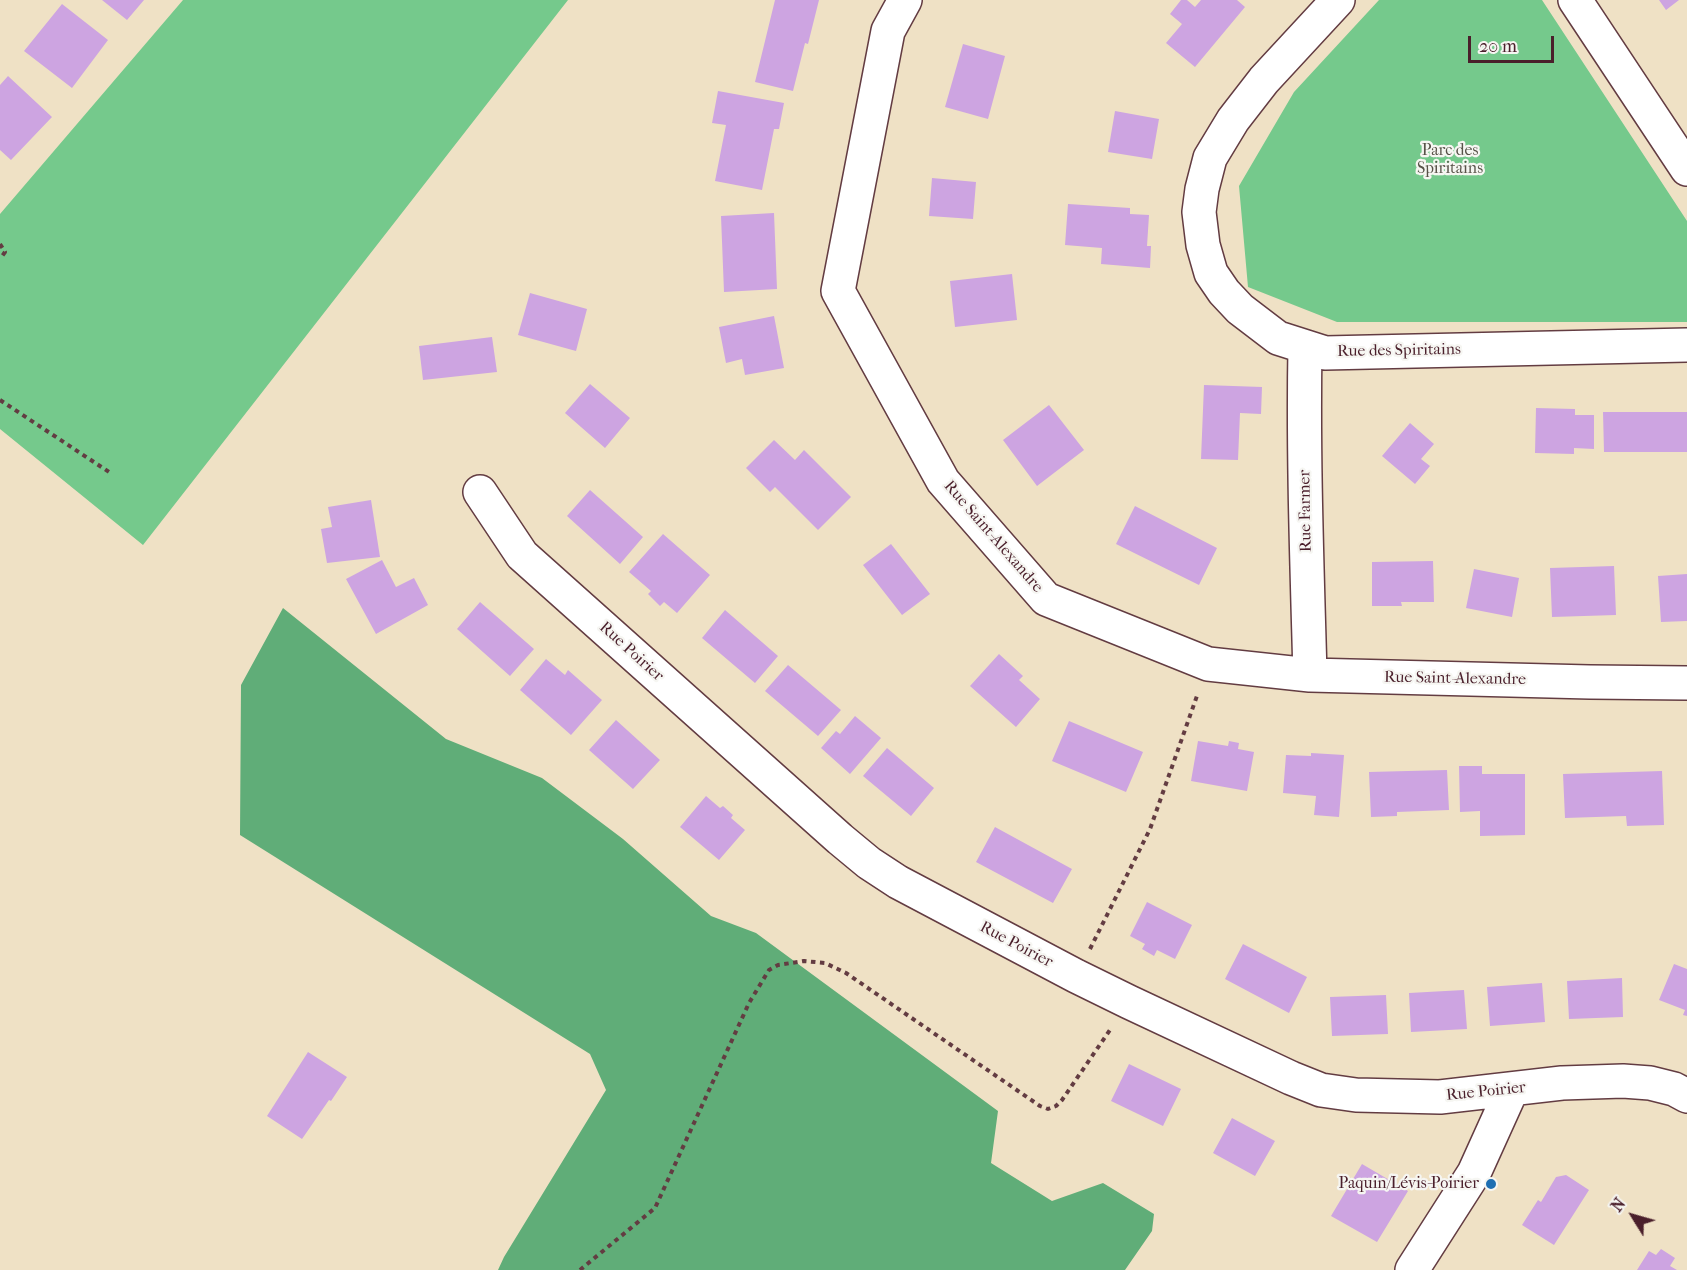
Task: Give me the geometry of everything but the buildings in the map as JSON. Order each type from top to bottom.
[{"type":"street","name":"Rue Saint-Alexandre","points":[[905,0],[888,31],[838,291],[943,481],[1046,599],[1208,664],[1310,675],[1590,682],[1687,682]]},
{"type":"street","name":"Rue des Spiritains","points":[[1338,0],[1264,80],[1233,120],[1210,158],[1199,213],[1203,245],[1211,273],[1240,309],[1278,338],[1325,353],[1687,345]]},
{"type":"street","points":[[1575,0],[1687,169]]},
{"type":"street","name":"Rue Farmer","points":[[1305,347],[1310,675]]},
{"type":"street","name":"Rue Poirier","points":[[480,492],[522,555],[869,863],[898,882],[1077,976],[1291,1078],[1321,1090],[1356,1095],[1440,1097],[1562,1083],[1623,1081],[1650,1083],[1674,1089],[1687,1096]]},
{"type":"street","points":[[1412,1270],[1474,1173],[1512,1089]]},
{"type":"path","points":[[0,244],[5,252],[0,259]]},
{"type":"path","points":[[0,400],[109,472]]},
{"type":"path","points":[[1077,976],[1150,830],[1208,664]]},
{"type":"path","points":[[580,1270],[655,1208],[750,1004],[769,970],[778,965],[804,961],[825,963],[846,973],[1040,1106],[1048,1109],[1056,1106],[1062,1100],[1129,1002]]},
{"type":"green space","points":[[183,0],[568,0],[143,545],[0,429],[0,214]]},
{"type":"green space","name":"Parc des Spiritains","points":[[1379,0],[1542,0],[1687,221],[1687,322],[1337,322],[1248,287],[1239,186],[1294,92]]},
{"type":"green space","points":[[283,608],[446,739],[542,778],[623,839],[711,916],[756,933],[998,1111],[991,1163],[1052,1201],[1103,1183],[1154,1214],[1152,1231],[1125,1270],[498,1270],[606,1090],[590,1054],[240,835],[241,685]]},
{"type":"place","name":"Paquin/Lévis-Poirier","points":[[1491,1184]]}]
